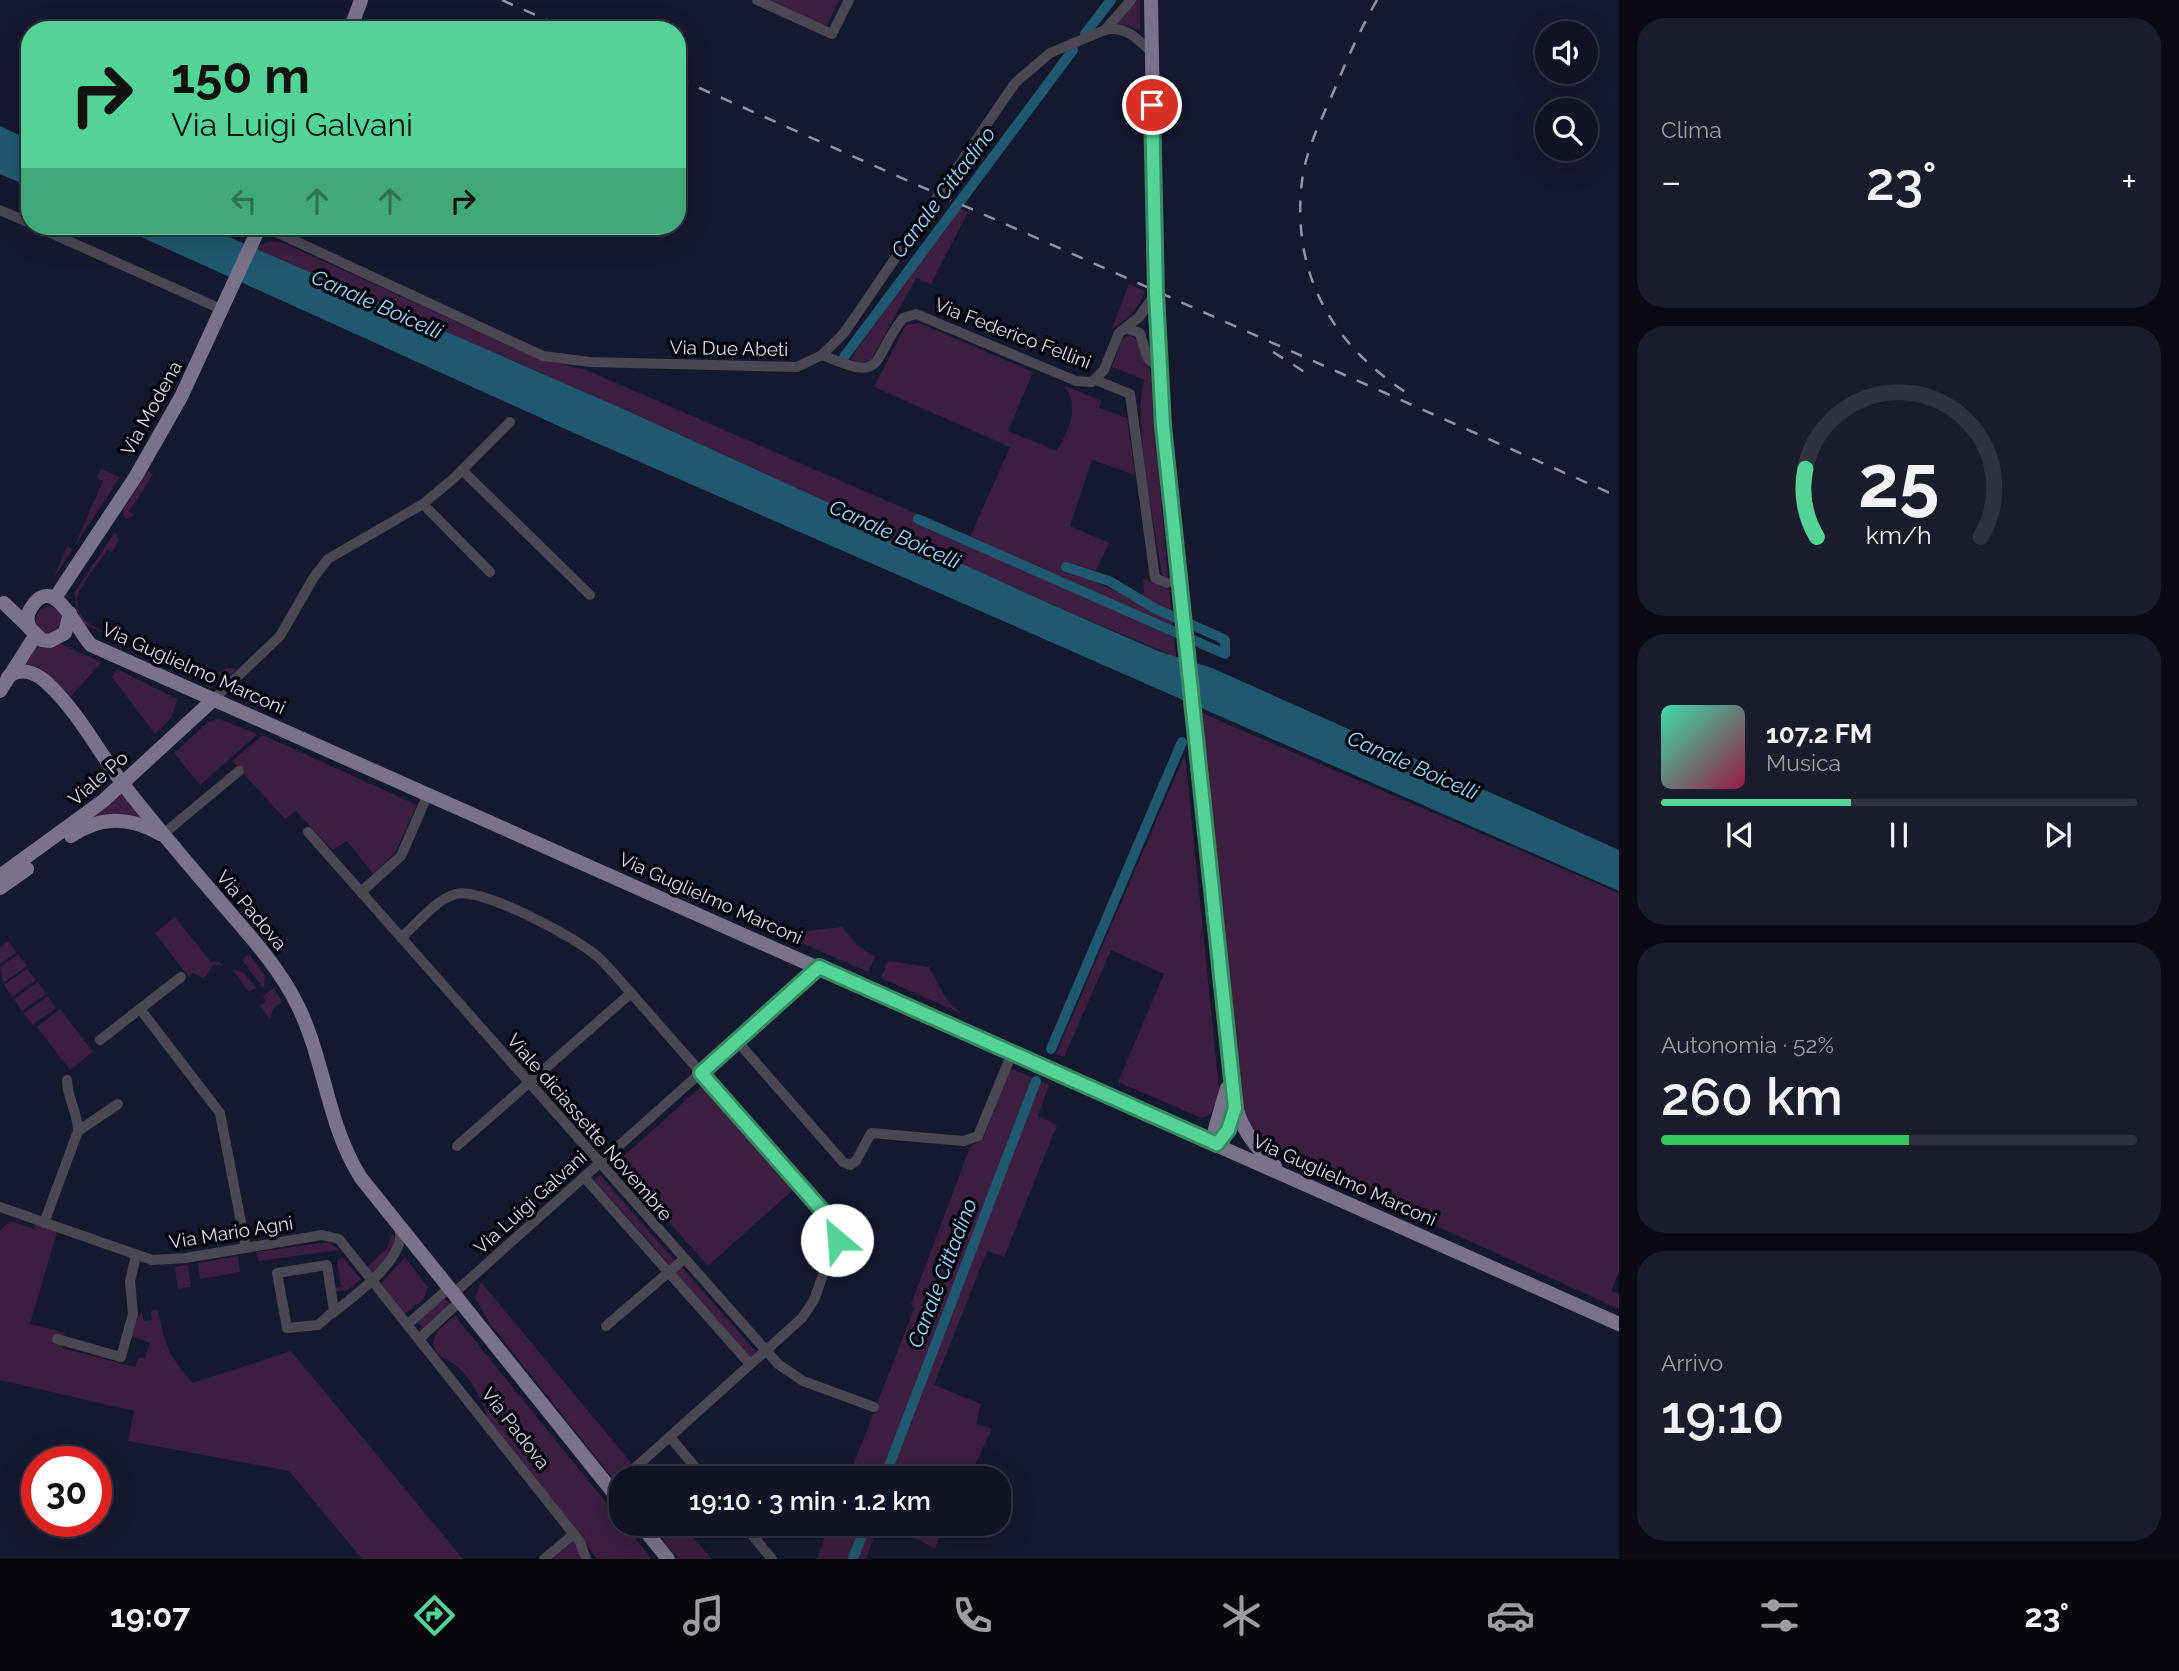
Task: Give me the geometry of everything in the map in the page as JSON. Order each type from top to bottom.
[{"type":"main road","points":[[353,21],[360,0]]},
{"type":"main road","points":[[1151,0],[1159,369],[1229,1066],[1235,1108],[1253,1145],[1280,1172]]},
{"type":"main road","name":"Via Modena","points":[[55,598],[144,461],[191,379],[257,235]]},
{"type":"main road","points":[[33,633],[27,618],[32,607],[42,599],[55,598],[70,613],[69,627],[60,638]]},
{"type":"main road","points":[[2,602],[32,607]]},
{"type":"main road","points":[[2,602],[33,633],[50,641],[60,638],[91,645]]},
{"type":"main road","name":"Via Guglielmo Marconi","points":[[70,613],[91,645],[1619,1324]]},
{"type":"main road","points":[[0,691],[33,633]]},
{"type":"main road","name":"Via Padova","points":[[8,677],[13,673],[28,671],[45,681],[164,836],[267,957],[289,989],[311,1036],[344,1146],[361,1178],[609,1487]]},
{"type":"main road","name":"Viale Po","points":[[0,876],[69,827],[123,783],[214,699]]},
{"type":"main road","name":"Viale Po","points":[[0,888],[79,831],[97,822],[132,822],[164,836]]},
{"type":"main road","points":[[1217,1144],[1217,1121],[1225,1101],[1229,1066]]},
{"type":"main road","points":[[1217,1144],[1228,1130],[1235,1108]]},
{"type":"main road","points":[[1175,1125],[1199,1129],[1217,1121]]},
{"type":"main road","points":[[649,1536],[668,1559]]},
{"type":"street","points":[[757,0],[832,34],[849,0]]},
{"type":"street","name":"Via Due Abeti","points":[[281,235],[543,356],[590,362],[787,368],[807,364],[822,355],[844,333],[1015,83],[1050,53],[1105,30],[1131,0]]},
{"type":"street","points":[[1105,30],[1114,28],[1129,33],[1151,52]]},
{"type":"street","points":[[0,210],[21,219]]},
{"type":"street","points":[[55,235],[223,310]]},
{"type":"street","name":"Via Federico Fellini","points":[[1096,380],[1104,370],[1119,333],[1145,309],[1156,293]]},
{"type":"street","name":"Via Federico Fellini","points":[[822,355],[857,369],[872,367],[903,318],[916,314],[1076,381],[1096,380],[1130,394],[1155,578],[1167,583]]},
{"type":"street","points":[[1126,328],[1140,333],[1147,357],[1159,369]]},
{"type":"street","points":[[214,699],[280,636],[314,577],[328,559],[423,505],[510,422]]},
{"type":"street","points":[[462,470],[590,595]]},
{"type":"street","points":[[423,505],[490,572]]},
{"type":"street","points":[[164,836],[239,771]]},
{"type":"street","points":[[361,892],[401,856],[428,794]]},
{"type":"street","name":"Viale diciassette Novembre","points":[[308,832],[765,1351],[794,1377],[874,1407]]},
{"type":"street","points":[[401,938],[453,895],[478,895],[572,939],[599,958],[631,993],[827,1216],[838,1233],[808,1310],[637,1466]]},
{"type":"street","name":"Via Luigi Galvani","points":[[453,1295],[819,967]]},
{"type":"street","points":[[100,1040],[181,977]]},
{"type":"street","points":[[457,1146],[631,993]]},
{"type":"street","points":[[140,1009],[220,1113],[246,1248]]},
{"type":"street","points":[[737,1041],[843,1162],[850,1165],[856,1161],[871,1133],[964,1141],[978,1136],[1012,1053]]},
{"type":"street","points":[[44,1223],[78,1131],[78,1117],[68,1097],[67,1080]]},
{"type":"street","points":[[78,1131],[118,1104]]},
{"type":"street","name":"Viale diciassette Novembre","points":[[584,1177],[750,1364]]},
{"type":"street","name":"Via Mario Agni","points":[[0,1207],[136,1256],[160,1261],[322,1236],[335,1237],[372,1280]]},
{"type":"street","points":[[333,1313],[327,1265],[278,1273],[287,1328],[316,1325],[333,1313],[372,1280],[398,1249],[402,1236],[399,1227]]},
{"type":"street","points":[[57,1339],[121,1357],[134,1308],[130,1281],[136,1256]]},
{"type":"street","points":[[606,1326],[684,1259]]},
{"type":"street","name":"Via Padova","points":[[372,1280],[409,1323],[577,1538],[586,1559]]},
{"type":"street","points":[[409,1323],[453,1295]]},
{"type":"street","points":[[420,1338],[453,1295]]},
{"type":"street","points":[[670,1437],[694,1466]]},
{"type":"street","points":[[753,1536],[772,1559]]},
{"type":"street","points":[[544,1559],[577,1538]]},
{"type":"shaded area","points":[[767,0],[839,0],[827,25],[818,24]]},
{"type":"shaded area","points":[[1137,0],[1140,0],[1140,30],[1117,23]]},
{"type":"shaded area","points":[[959,208],[968,212],[931,284],[916,278],[871,360],[859,363],[850,359]]},
{"type":"shaded area","points":[[269,241],[284,243],[538,359],[584,369],[970,537],[1010,447],[874,387],[906,325],[919,323],[1033,372],[1008,431],[1057,451],[1069,426],[1072,409],[1063,385],[1102,401],[1099,408],[1127,418],[1135,475],[1092,460],[1070,526],[1109,543],[1096,571],[1067,562],[1064,572],[1094,581],[1139,602],[1144,592],[1143,578],[1169,589],[1176,657],[1048,603],[630,412],[255,248]]},
{"type":"shaded area","points":[[1129,284],[1145,291],[1132,313],[1112,329]]},
{"type":"shaded area","points":[[1130,335],[1138,340],[1150,370],[1168,578],[1162,575],[1143,446],[1141,397],[1145,380],[1112,367],[1122,340]]},
{"type":"shaded area","points":[[101,469],[120,477],[74,548],[103,481],[97,478]]},
{"type":"shaded area","points":[[148,471],[153,474],[129,512],[134,515],[126,520],[124,509]]},
{"type":"shaded area","points":[[115,532],[119,540],[112,552],[107,550],[85,582],[77,603],[87,622],[109,635],[142,648],[139,649],[79,622],[74,593]]},
{"type":"shaded area","points":[[67,547],[73,549],[53,579]]},
{"type":"shaded area","points":[[49,607],[59,610],[62,620],[59,630],[49,633],[39,630],[36,620],[39,610]]},
{"type":"shaded area","points":[[58,643],[102,662],[69,698],[21,668],[37,644]]},
{"type":"shaded area","points":[[156,654],[201,673],[218,673],[226,668],[237,669],[220,686],[157,658]]},
{"type":"shaded area","points":[[117,669],[177,699],[172,717],[155,734],[112,677]]},
{"type":"shaded area","points":[[1202,713],[1619,893],[1619,1272],[1611,1291],[1619,1294],[1619,1309],[1274,1152],[1255,1135],[1248,1123],[1241,1098]]},
{"type":"shaded area","points":[[219,719],[258,734],[200,785],[174,753],[208,722]]},
{"type":"shaded area","points":[[263,735],[417,805],[395,853],[373,874],[347,841],[332,850],[296,811],[285,819],[232,761]]},
{"type":"shaded area","points":[[1185,754],[1219,1089],[1215,1107],[1202,1118],[1118,1082],[1164,974],[1111,950],[1064,1057],[1056,1054]]},
{"type":"shaded area","points":[[122,794],[147,825],[85,821]]},
{"type":"shaded area","points":[[175,917],[211,962],[220,962],[223,966],[214,964],[204,978],[193,973],[189,977],[155,933]]},
{"type":"shaded area","points":[[842,927],[856,944],[875,957],[868,972],[771,930],[788,933]]},
{"type":"shaded area","points":[[8,941],[16,953],[0,964],[0,947]]},
{"type":"shaded area","points":[[18,954],[27,966],[3,983],[0,967]]},
{"type":"shaded area","points":[[249,954],[265,976],[264,989],[242,960]]},
{"type":"shaded area","points":[[888,961],[929,967],[947,1000],[962,1014],[881,978]]},
{"type":"shaded area","points":[[27,969],[36,980],[12,997],[4,985]]},
{"type":"shaded area","points":[[232,969],[244,973],[256,988],[249,992]]},
{"type":"shaded area","points":[[38,982],[46,994],[22,1011],[14,999]]},
{"type":"shaded area","points":[[274,988],[282,1002],[273,1009],[270,1020],[260,1006],[266,1002],[263,996]]},
{"type":"shaded area","points":[[48,996],[56,1008],[32,1025],[24,1013]]},
{"type":"shaded area","points":[[60,1009],[93,1052],[70,1070],[37,1027]]},
{"type":"shaded area","points":[[1010,1068],[1049,1085],[1038,1116],[1057,1125],[1004,1257],[987,1251],[934,1385],[981,1404],[976,1424],[992,1429],[974,1466],[853,1466],[914,1309],[911,1304],[970,1147],[984,1137]]},
{"type":"shaded area","points":[[702,1086],[794,1189],[708,1266],[616,1163]]},
{"type":"shaded area","points":[[600,1175],[675,1261],[670,1265],[594,1180]]},
{"type":"shaded area","points":[[10,1221],[34,1229],[36,1224],[57,1232],[30,1324],[65,1333],[62,1348],[135,1367],[139,1357],[145,1358],[150,1343],[131,1336],[137,1317],[142,1312],[144,1321],[152,1320],[151,1311],[158,1310],[169,1350],[178,1366],[193,1383],[291,1351],[463,1559],[362,1559],[289,1471],[128,1441],[134,1411],[0,1380],[0,1231]]},
{"type":"shaded area","points":[[392,1234],[396,1239],[395,1247],[372,1276],[367,1268],[387,1248]]},
{"type":"shaded area","points":[[329,1242],[339,1250],[258,1261],[256,1252]]},
{"type":"shaded area","points":[[238,1256],[240,1272],[200,1279],[198,1263]]},
{"type":"shaded area","points":[[405,1257],[428,1288],[422,1301],[404,1314],[380,1285]]},
{"type":"shaded area","points":[[343,1258],[361,1279],[348,1290],[335,1292],[334,1288],[341,1287],[337,1260]]},
{"type":"shaded area","points":[[188,1265],[191,1287],[178,1289],[175,1267]]},
{"type":"shaded area","points":[[682,1267],[758,1354],[752,1359],[675,1273]]},
{"type":"shaded area","points":[[481,1282],[632,1466],[609,1466],[609,1474],[488,1321],[475,1298]]},
{"type":"shaded area","points":[[444,1298],[450,1304],[423,1328],[417,1322]]},
{"type":"shaded area","points":[[455,1316],[609,1506],[609,1536],[633,1536],[652,1559],[597,1559],[488,1419],[480,1398],[468,1379],[458,1367],[439,1355],[435,1349],[437,1333]]},
{"type":"shaded area","points":[[660,1536],[692,1536],[712,1559],[679,1559]]},
{"type":"shaded area","points":[[826,1536],[874,1536],[866,1559],[817,1559]]},
{"type":"shaded area","points":[[910,1536],[940,1536],[935,1548]]},
{"type":"shaded area","points":[[573,1542],[578,1548],[580,1559],[553,1559]]},
{"type":"water","points":[[0,126],[21,136],[21,183],[0,174]]},
{"type":"water","name":"Canale Boicelli","points":[[137,235],[225,235],[630,412],[1048,603],[1158,651],[1212,668],[1619,850],[1619,891],[574,433]]},
{"type":"waterway","name":"Canale Cittadino","points":[[1085,34],[1111,0]]},
{"type":"waterway","name":"Canale Cittadino","points":[[844,357],[1073,50]]},
{"type":"waterway","points":[[918,519],[1225,654],[1225,640],[1156,609],[1109,581],[1066,567]]},
{"type":"waterway","points":[[1051,1049],[1182,742]]},
{"type":"waterway","name":"Canale Cittadino","points":[[889,1466],[1036,1081]]},
{"type":"waterway","name":"Canale Cittadino","points":[[853,1559],[862,1536]]},
{"type":"railway","points":[[502,0],[549,21]]},
{"type":"railway","points":[[1377,0],[1350,53],[1311,145],[1302,181],[1300,215],[1303,247],[1311,277],[1323,305],[1339,331],[1359,354],[1383,376],[1410,395]]},
{"type":"railway","points":[[686,82],[1619,497]]},
{"type":"railway","points":[[1273,352],[1311,376]]},
{"type":"route","points":[[837,1240],[838,1233],[827,1216],[701,1073],[819,967],[1217,1144],[1233,1119],[1235,1108],[1163,426],[1156,293],[1152,105]]}]
